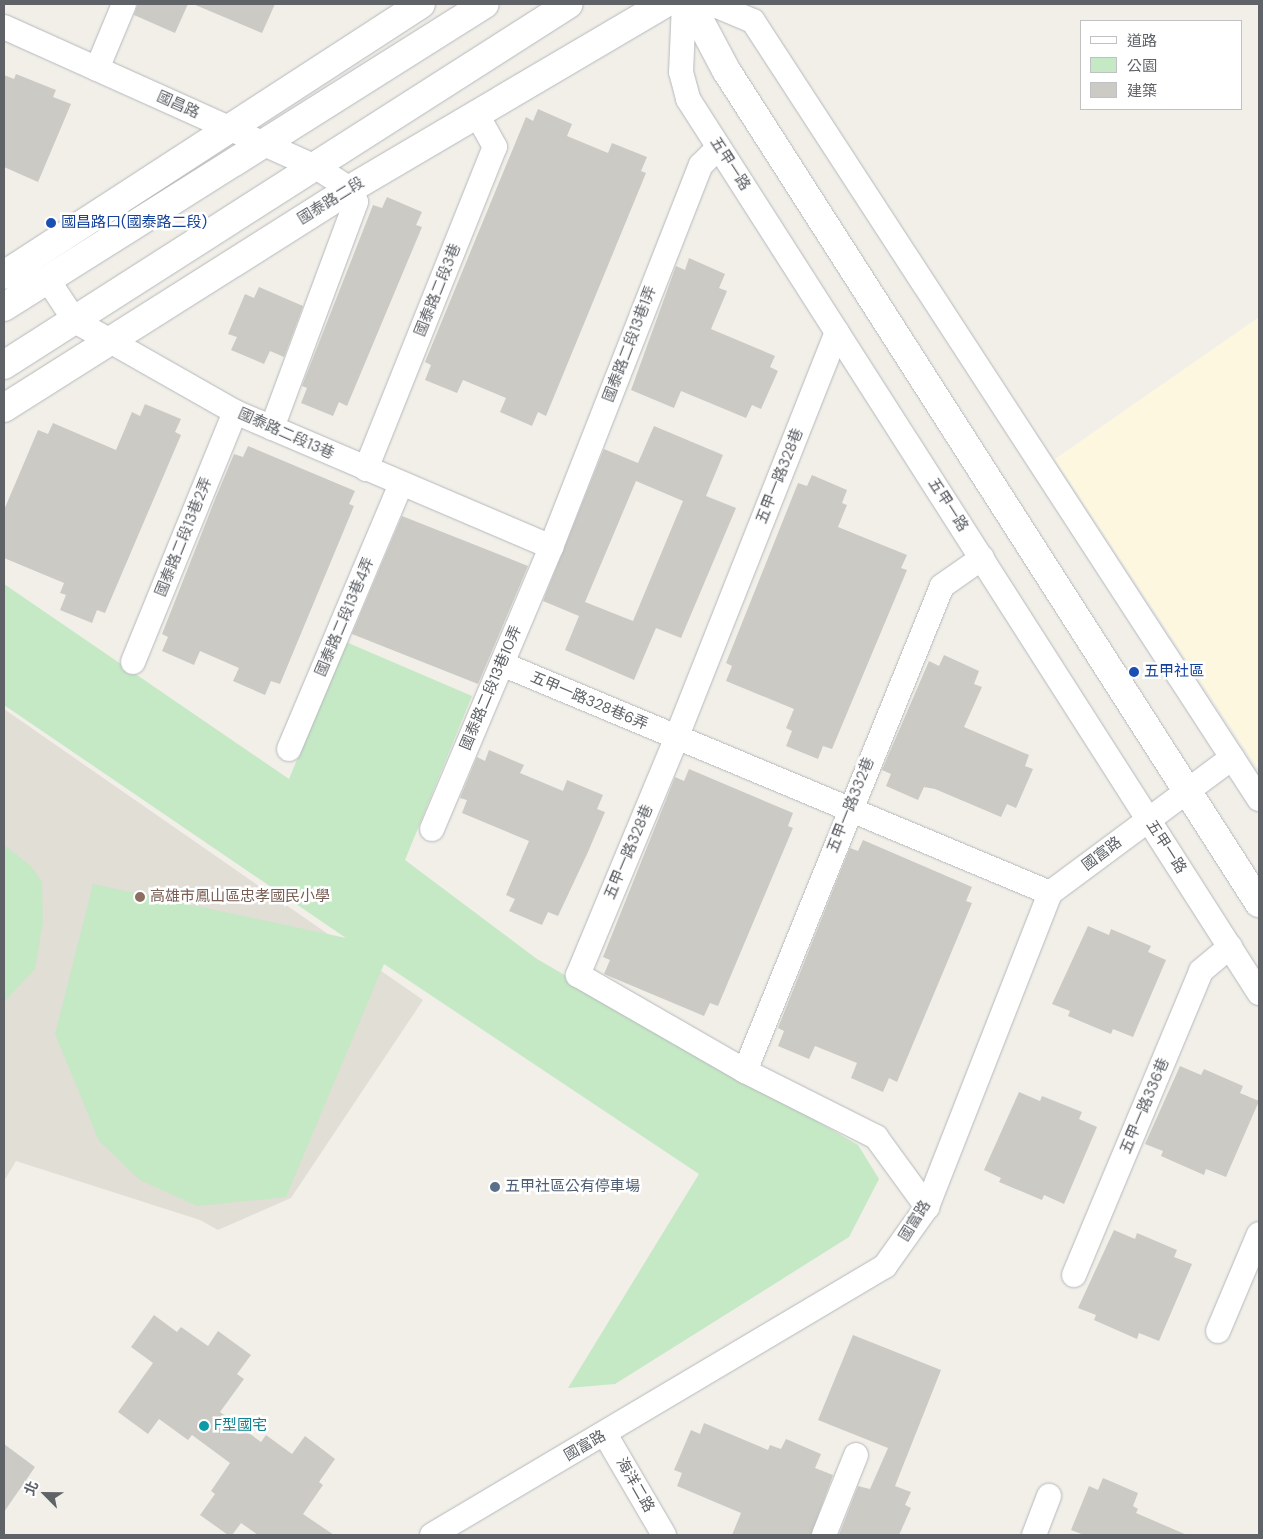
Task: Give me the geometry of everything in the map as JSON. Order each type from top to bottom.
[{"type":"street","points":[[96,69],[124,4]]},
{"type":"street","points":[[4,274],[421,4]]},
{"type":"street","points":[[4,307],[485,4]]},
{"type":"street","points":[[4,365],[76,322],[569,4]]},
{"type":"street","name":"國泰路二段","points":[[4,408],[350,189],[476,113],[664,4]]},
{"type":"street","name":"五甲一路","points":[[684,4],[681,72],[688,99],[1259,993]]},
{"type":"street","points":[[691,4],[731,78],[1259,903]]},
{"type":"street","points":[[712,4],[753,20],[1259,799]]},
{"type":"street","name":"國昌路","points":[[4,27],[316,167],[350,189]]},
{"type":"street","name":"國泰路二段3巷","points":[[366,469],[495,147],[476,113]]},
{"type":"street","name":"國泰路二段13巷1弄","points":[[551,547],[701,165],[719,147]]},
{"type":"street","points":[[272,428],[356,202],[350,189]]},
{"type":"street","name":"國泰路二段13巷","points":[[48,280],[76,322],[235,412],[551,547]]},
{"type":"street","name":"五甲一路328巷","points":[[837,332],[677,738],[578,975],[745,1071],[876,1136],[927,1207]]},
{"type":"street","name":"國泰路二段13巷2弄","points":[[133,662],[235,412]]},
{"type":"street","name":"國泰路二段13巷4弄","points":[[289,749],[401,484]]},
{"type":"street","name":"國泰路二段13巷10弄","points":[[432,829],[551,547]]},
{"type":"street","name":"五甲一路332巷","points":[[745,1071],[849,808],[942,586],[982,558]]},
{"type":"street","name":"五甲一路328巷6弄","points":[[502,664],[1050,893]]},
{"type":"street","name":"國富路","points":[[432,1535],[886,1266],[927,1207],[1050,893],[1149,820],[1186,790],[1232,758]]},
{"type":"street","name":"五甲一路336巷","points":[[1074,1276],[1201,972],[1230,947]]},
{"type":"street","points":[[1218,1331],[1259,1234]]},
{"type":"street","name":"海洋二路","points":[[605,1434],[664,1535]]},
{"type":"street","points":[[824,1535],[856,1455]]},
{"type":"street","points":[[1034,1535],[1050,1496]]},
{"type":"shaded area","points":[[1259,317],[1259,770],[1055,459]]},
{"type":"shaded area","name":"高雄市鳳山區忠孝國民小學","points":[[4,709],[423,1000],[291,1198],[218,1230],[200,1220],[16,1161],[4,1181]]},
{"type":"green space","points":[[4,584],[289,779],[346,642],[472,696],[405,860],[537,959],[858,1145],[879,1179],[849,1237],[615,1384],[568,1388],[699,1174],[384,964],[286,1197],[197,1206],[140,1180],[99,1141],[55,1034],[93,884],[346,938],[4,705]]},
{"type":"green space","points":[[4,845],[31,866],[42,882],[43,922],[35,969],[4,1002]]},
{"type":"building","points":[[138,4],[188,4],[175,33],[134,15]]},
{"type":"building","points":[[193,4],[275,4],[262,33]]},
{"type":"building","points":[[16,74],[56,90],[53,97],[71,104],[38,182],[4,167],[4,75],[14,79]]},
{"type":"building","points":[[538,109],[572,124],[567,136],[608,153],[612,143],[647,157],[641,171],[646,173],[546,416],[538,412],[532,426],[500,412],[506,398],[463,380],[457,393],[425,380],[431,365],[425,362],[526,117],[533,121]]},
{"type":"building","points":[[387,197],[422,212],[416,225],[422,227],[347,406],[339,402],[333,416],[301,403],[307,388],[302,386],[373,205],[382,208]]},
{"type":"building","points":[[689,258],[725,274],[719,288],[727,291],[711,329],[775,356],[770,367],[778,371],[761,409],[752,405],[746,418],[681,391],[674,408],[631,390],[676,266],[685,270]]},
{"type":"building","points":[[259,287],[303,306],[284,357],[270,351],[264,364],[231,350],[237,337],[228,334],[245,294],[254,298]]},
{"type":"building","points":[[145,404],[181,419],[175,432],[181,435],[105,613],[97,610],[92,623],[60,610],[66,595],[60,593],[64,583],[4,558],[4,510],[38,430],[48,434],[53,423],[116,450],[132,412],[140,416]]},
{"type":"building","points":[[654,426],[723,455],[706,496],[736,508],[681,638],[656,628],[634,680],[565,650],[579,616],[543,601],[604,449],[638,463]],"holes":[[[636,481],[683,501],[633,621],[585,602]]]},
{"type":"building","points":[[248,446],[355,491],[349,504],[354,506],[280,684],[271,681],[265,695],[233,681],[239,668],[200,651],[194,665],[162,651],[168,637],[162,634],[234,454],[243,457]]},
{"type":"building","points":[[812,475],[847,490],[842,503],[847,505],[838,527],[907,555],[901,568],[907,570],[832,749],[823,746],[818,759],[786,746],[792,731],[786,728],[794,709],[726,681],[732,666],[726,663],[798,483],[807,486]]},
{"type":"building","points":[[402,516],[528,566],[478,684],[352,634]]},
{"type":"building","points":[[944,655],[979,671],[974,684],[982,687],[964,727],[1029,755],[1025,766],[1033,769],[1016,808],[1007,804],[1001,817],[935,789],[924,787],[918,800],[886,786],[891,774],[882,770],[929,661],[939,666]]},
{"type":"building","points":[[489,750],[524,765],[520,773],[563,791],[567,780],[603,795],[597,809],[605,812],[558,916],[548,912],[542,925],[509,911],[515,899],[506,895],[529,841],[462,813],[467,800],[460,798],[477,757],[485,761]]},
{"type":"building","points":[[689,769],[793,813],[788,826],[793,828],[718,1006],[710,1003],[704,1016],[604,974],[610,960],[603,957],[675,777],[684,781]]},
{"type":"building","points":[[863,840],[972,887],[966,901],[972,903],[897,1082],[889,1078],[883,1092],[851,1078],[857,1063],[815,1046],[809,1059],[778,1046],[784,1031],[778,1028],[850,848],[858,851]]},
{"type":"building","points":[[1088,926],[1109,935],[1111,929],[1151,946],[1148,952],[1166,960],[1133,1037],[1113,1029],[1111,1034],[1068,1016],[1070,1011],[1052,1004]]},
{"type":"building","points":[[1180,1066],[1201,1075],[1204,1069],[1243,1086],[1240,1093],[1259,1101],[1226,1177],[1206,1169],[1204,1175],[1161,1156],[1163,1151],[1145,1144]]},
{"type":"building","points":[[1019,1092],[1040,1101],[1042,1096],[1082,1112],[1079,1119],[1097,1127],[1064,1204],[1044,1195],[1042,1200],[999,1182],[1001,1178],[984,1170]]},
{"type":"building","points":[[1114,1230],[1135,1239],[1137,1233],[1177,1250],[1174,1257],[1192,1264],[1159,1341],[1139,1333],[1137,1339],[1094,1320],[1096,1315],[1078,1308]]},
{"type":"building","name":"F型國宅","points":[[154,1315],[177,1332],[181,1327],[208,1346],[218,1331],[251,1355],[237,1374],[244,1379],[220,1412],[261,1442],[266,1435],[292,1454],[305,1436],[335,1459],[319,1482],[323,1485],[303,1514],[334,1535],[258,1535],[241,1523],[232,1535],[228,1535],[200,1515],[215,1494],[211,1491],[230,1463],[192,1435],[188,1440],[159,1419],[148,1434],[118,1412],[153,1363],[131,1347]]},
{"type":"building","points":[[853,1335],[941,1370],[895,1486],[911,1492],[905,1505],[911,1508],[899,1535],[839,1535],[858,1486],[870,1489],[888,1448],[818,1420]]},
{"type":"building","points":[[704,1423],[768,1450],[770,1445],[781,1449],[786,1439],[821,1454],[815,1468],[833,1475],[811,1535],[732,1535],[741,1513],[677,1486],[682,1473],[674,1470],[691,1430],[700,1434]]},
{"type":"building","points":[[4,1444],[35,1467],[4,1512]]},
{"type":"building","points":[[1103,1478],[1138,1493],[1133,1506],[1138,1509],[1136,1513],[1187,1535],[1084,1535],[1071,1530],[1089,1486],[1098,1490]]},
{"type":"place","name":"國昌路口(國泰路二段)","points":[[51,223]]},
{"type":"place","name":"五甲社區","points":[[1134,672]]},
{"type":"place","name":"高雄市鳳山區忠孝國民小學","points":[[140,897]]},
{"type":"place","name":"五甲社區公有停車場","points":[[495,1187]]},
{"type":"place","name":"F型國宅","points":[[204,1426]]}]
